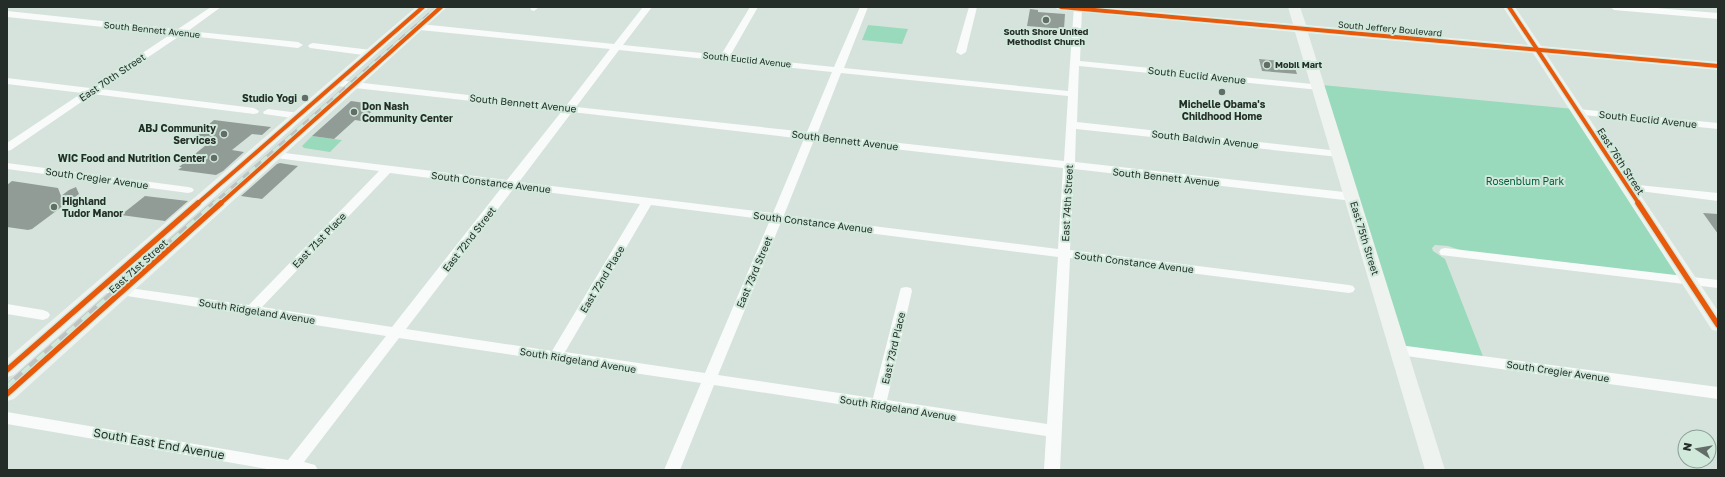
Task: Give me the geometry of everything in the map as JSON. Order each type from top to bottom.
[{"type":"main road","name":"East 71st Street","points":[[7,370],[423,7]]},
{"type":"main road","name":"East 71st Street","points":[[7,394],[442,7]]},
{"type":"main road","name":"South Jeffery Boulevard","points":[[1061,7],[1718,66]]},
{"type":"main road","name":"East 75th Street","points":[[1294,7],[1435,470]]},
{"type":"main road","name":"East 76th Street","points":[[1509,7],[1718,325]]},
{"type":"street","name":"East 70th Street","points":[[7,148],[217,7]]},
{"type":"street","name":"East 72nd Street","points":[[291,468],[648,7]]},
{"type":"street","points":[[724,58],[754,7]]},
{"type":"street","name":"East 73rd Street","points":[[672,470],[864,7]]},
{"type":"street","points":[[961,52],[973,7]]},
{"type":"street","points":[[1614,7],[1718,16]]},
{"type":"street","name":"East 74th Street","points":[[1052,470],[1078,8]]},
{"type":"street","name":"South Bennett Avenue","points":[[7,14],[298,45]]},
{"type":"street","name":"South Euclid Avenue","points":[[420,27],[1073,94]]},
{"type":"street","points":[[313,46],[371,53]]},
{"type":"street","name":"South Euclid Avenue","points":[[1075,63],[1319,87]]},
{"type":"street","points":[[7,81],[254,111]]},
{"type":"street","name":"South Bennett Avenue","points":[[336,83],[1352,197]]},
{"type":"street","points":[[268,112],[299,116]]},
{"type":"street","name":"South Euclid Avenue","points":[[1578,112],[1718,126]]},
{"type":"street","name":"South Baldwin Avenue","points":[[1072,125],[1339,154]]},
{"type":"street","name":"South Constance Avenue","points":[[276,155],[1349,289]]},
{"type":"street","name":"South Cregier Avenue","points":[[7,166],[188,190]]},
{"type":"street","name":"East 71st Place","points":[[252,310],[387,168]]},
{"type":"street","points":[[1628,187],[1718,197]]},
{"type":"street","points":[[210,194],[229,196]]},
{"type":"street","name":"East 72nd Place","points":[[556,356],[648,201]]},
{"type":"street","points":[[1445,252],[1718,284]]},
{"type":"street","name":"South Ridgeland Avenue","points":[[101,288],[1054,431]]},
{"type":"street","name":"East 73rd Place","points":[[879,405],[906,291]]},
{"type":"street","points":[[7,309],[43,315]]},
{"type":"street","name":"South Cregier Avenue","points":[[1399,350],[1718,393]]},
{"type":"street","name":"South East End Avenue","points":[[7,418],[291,468],[310,470]]},
{"type":"green space","points":[[868,25],[908,29],[902,44],[862,40]]},
{"type":"green space","name":"Rosenblum Park","points":[[1322,85],[1574,109],[1684,277],[1463,251],[1448,246],[1435,245],[1432,248],[1433,251],[1445,259],[1484,359],[1404,348]]},
{"type":"green space","points":[[312,136],[342,140],[330,152],[304,148],[302,146]]},
{"type":"building","name":"South Shore United Methodist Church","points":[[1030,9],[1038,10],[1038,12],[1065,14],[1064,29],[1027,26]]},
{"type":"building","points":[[1259,59],[1293,62],[1297,74],[1262,71]]},
{"type":"building","name":"Don Nash Community Center","points":[[351,101],[379,105],[361,121],[355,120],[334,139],[312,136]]},
{"type":"building","points":[[214,120],[271,127],[262,135],[252,134],[232,150],[244,152],[223,171],[216,175],[178,170],[182,167],[179,167],[206,145],[186,143]]},
{"type":"building","points":[[280,163],[298,166],[262,199],[241,196],[277,164]]},
{"type":"building","points":[[12,181],[58,188],[61,196],[76,187],[79,194],[32,229],[28,230],[7,227],[7,185]]},
{"type":"building","points":[[145,196],[188,201],[165,221],[121,215]]},
{"type":"building","points":[[1703,213],[1718,214],[1718,234]]},
{"type":"railway","points":[[213,204],[437,7]]},
{"type":"railway","points":[[7,386],[214,203]]},
{"type":"cycle path","points":[[7,370],[423,7]]},
{"type":"cycle path","points":[[7,394],[441,7]]},
{"type":"cycle path","points":[[1061,7],[1718,66]]},
{"type":"cycle path","points":[[1509,7],[1718,325]]},
{"type":"place","name":"South Shore United Methodist Church","points":[[1046,20]]},
{"type":"place","name":"Mobil Mart","points":[[1267,65]]},
{"type":"place","name":"Michelle Obama's Childhood Home","points":[[1222,92]]},
{"type":"place","name":"Studio Yogi","points":[[305,98]]},
{"type":"place","name":"Don Nash Community Center","points":[[354,112]]},
{"type":"place","name":"ABJ Community Services","points":[[224,134]]},
{"type":"place","name":"WIC Food and Nutrition Center","points":[[214,158]]},
{"type":"place","name":"Highland Tudor Manor","points":[[54,207]]}]
